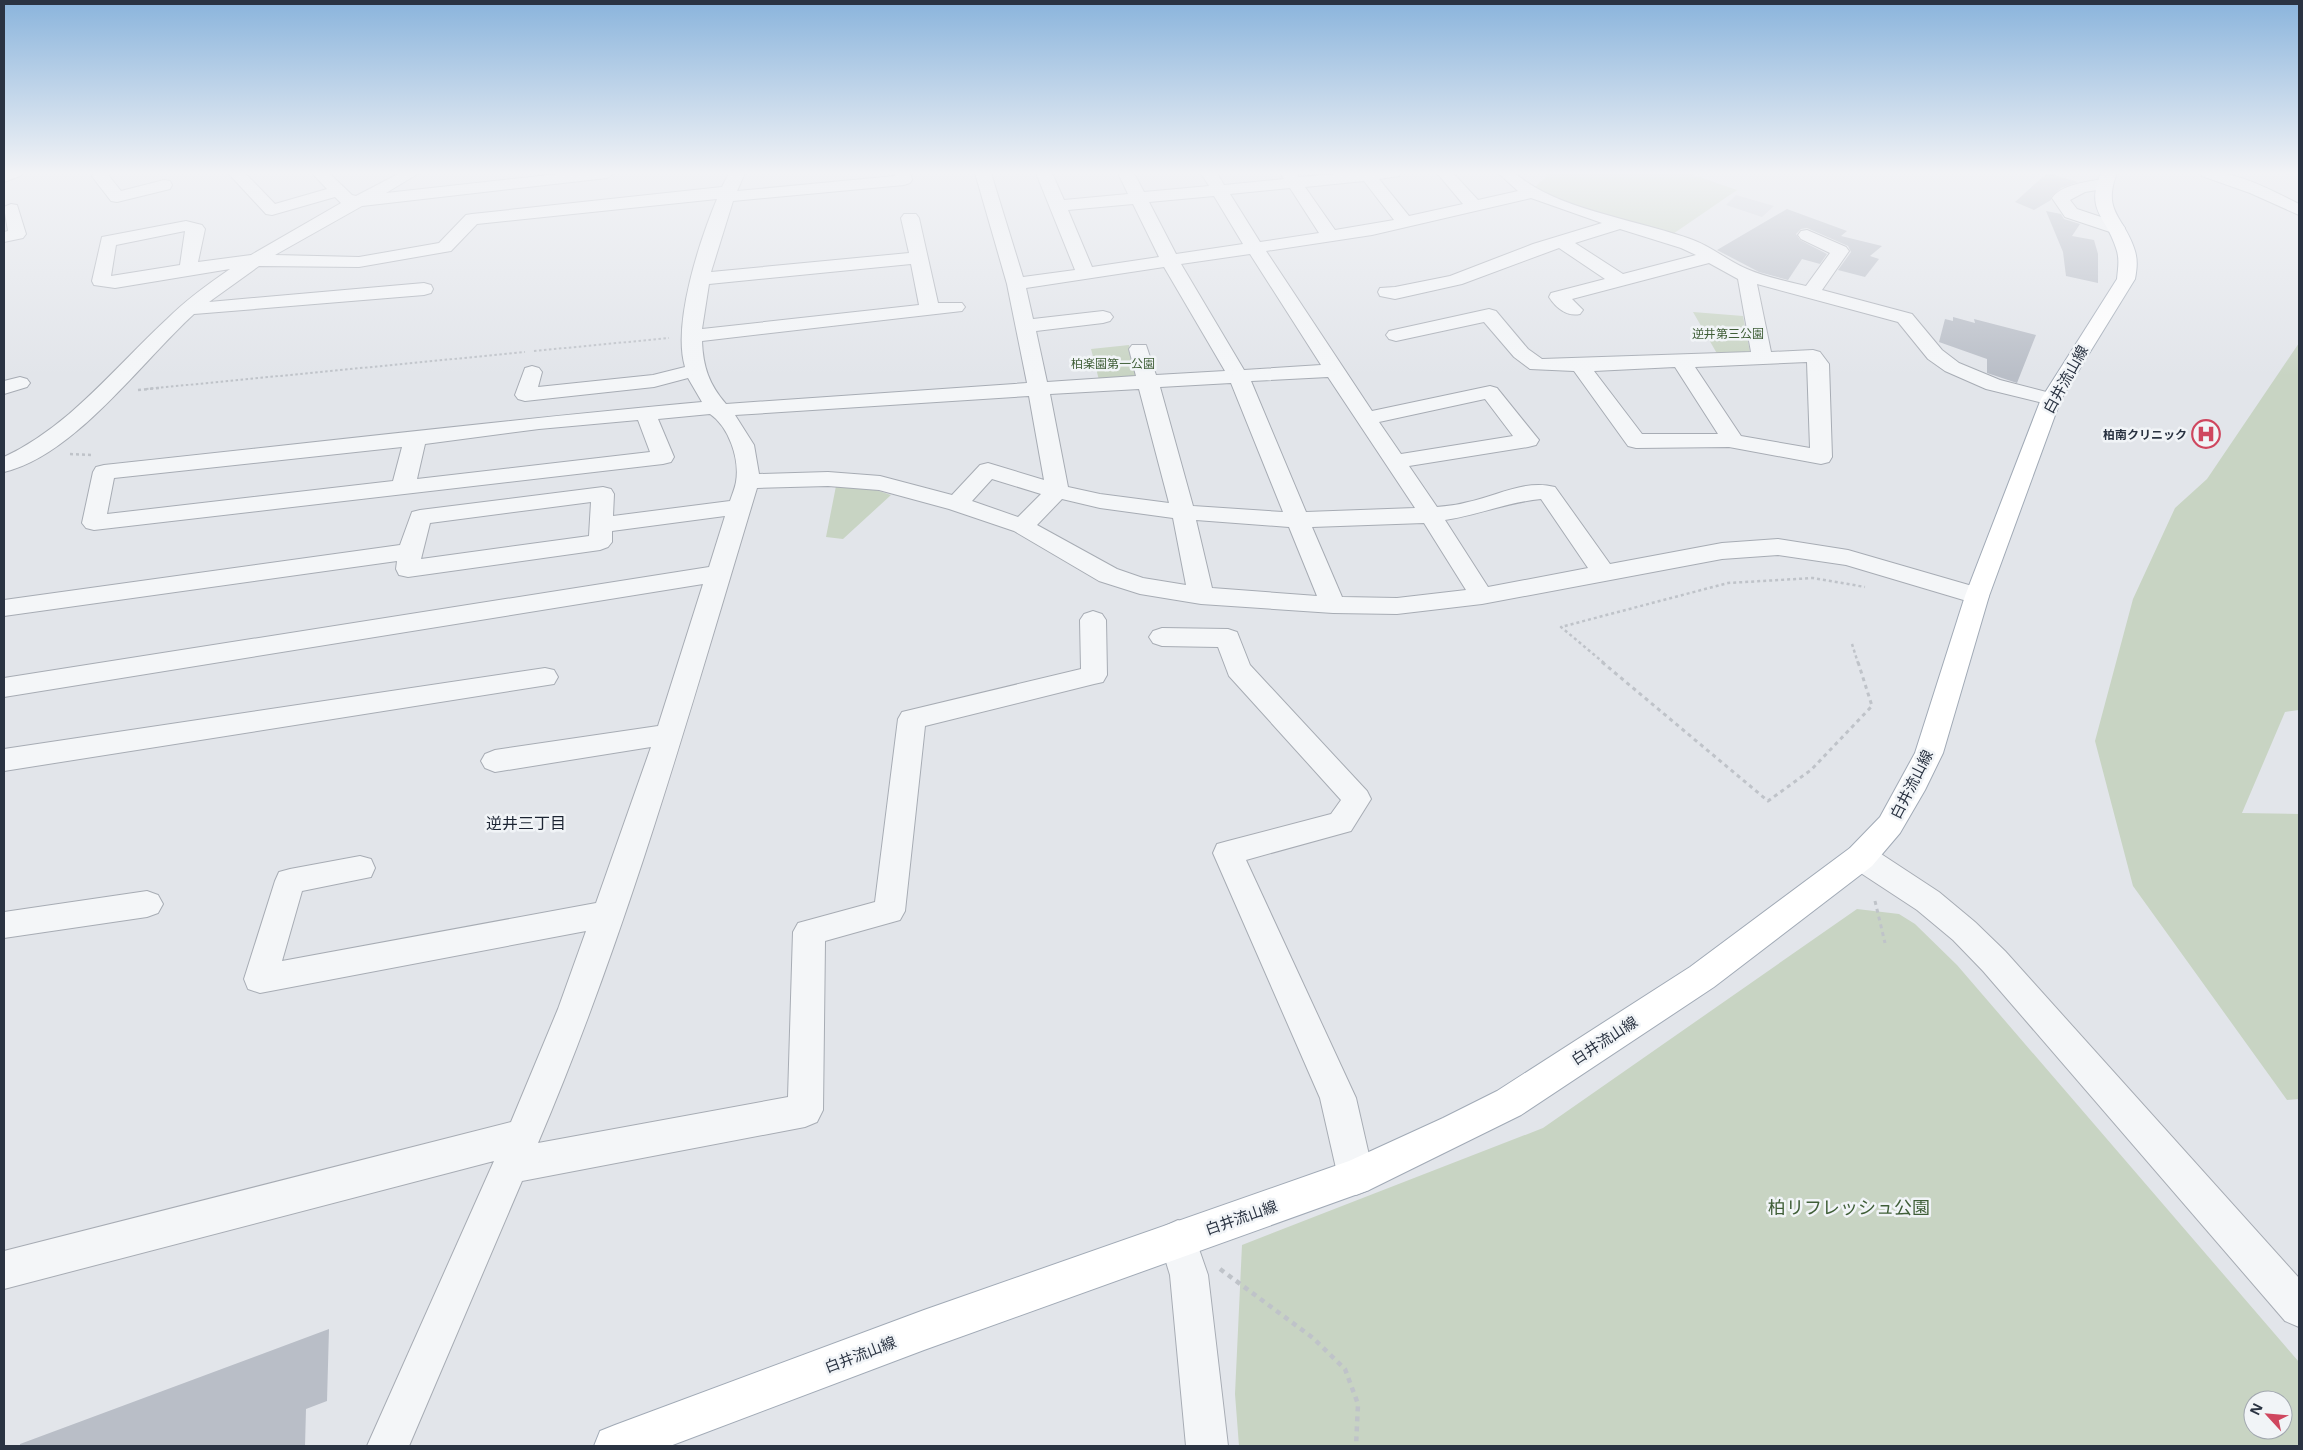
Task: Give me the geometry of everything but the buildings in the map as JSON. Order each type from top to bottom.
[{"type":"main road","name":"白井流山線","points":[[615,1446],[924,1330],[1178,1238],[1356,1177],[1509,1103],[1702,977],[1861,857],[1890,825],[1912,790],[1929,753],[1977,596],[2051,399],[2126,279],[2130,267],[2127,249],[2123,241]]},
{"type":"street","points":[[110,241],[108,241],[101,281],[115,282],[254,260],[359,262],[445,247],[451,241]]},
{"type":"street","points":[[188,269],[194,241]]},
{"type":"street","points":[[4,465],[18,460],[50,441],[103,394],[189,310],[254,260],[288,241]]},
{"type":"street","points":[[388,1446],[517,1151],[575,1010],[669,734],[717,574],[744,494],[746,462],[741,440],[717,409],[698,380],[695,370],[692,336],[699,279],[709,241]]},
{"type":"street","points":[[915,241],[930,310]]},
{"type":"street","points":[[1003,241],[1016,284],[1057,491]]},
{"type":"street","points":[[1072,241],[1086,274]]},
{"type":"street","points":[[1160,241],[1238,376],[1333,605]]},
{"type":"street","points":[[1249,241],[1432,515],[1482,596]]},
{"type":"street","points":[[1016,284],[1307,241]]},
{"type":"street","points":[[1387,292],[1395,293],[1455,280],[1559,241]]},
{"type":"street","points":[[1562,241],[1620,281]]},
{"type":"street","points":[[1676,241],[1686,244],[1734,271],[1748,276],[1905,318],[1914,326],[1939,358],[1954,369],[1972,377],[2051,399]]},
{"type":"street","points":[[1810,293],[1840,250],[1819,241]]},
{"type":"street","points":[[1573,310],[1558,297],[1711,257]]},
{"type":"street","points":[[699,279],[918,258]]},
{"type":"street","points":[[1748,276],[1746,282],[1762,358]]},
{"type":"street","points":[[189,310],[424,289]]},
{"type":"street","points":[[692,336],[955,307]]},
{"type":"street","points":[[1396,335],[1488,316],[1536,365],[1580,366],[1812,356],[1819,364],[1821,456],[1717,439],[1636,441],[1580,366]]},
{"type":"street","points":[[1025,326],[1103,317]]},
{"type":"street","points":[[1139,349],[1183,512],[1201,596]]},
{"type":"street","points":[[1682,362],[1734,441]]},
{"type":"street","points":[[532,372],[525,395],[654,381],[695,370]]},
{"type":"street","points":[[646,414],[663,457],[94,522],[104,472],[415,439],[539,423],[646,414],[1335,370]]},
{"type":"street","points":[[1367,418],[1490,392],[1528,440],[1396,461]]},
{"type":"street","points":[[403,488],[415,439]]},
{"type":"street","points":[[957,504],[988,470],[1057,491],[1100,500],[1183,512],[1298,520],[1432,515],[1471,509],[1517,494],[1547,492],[1605,574]]},
{"type":"street","points":[[601,525],[744,494],[828,479],[880,483],[957,504],[1022,526],[1108,575],[1140,586],[1201,596],[1333,605],[1397,606],[1482,596],[1722,551],[1778,547],[1848,558],[1977,596]]},
{"type":"street","points":[[1022,526],[1057,491]]},
{"type":"street","points":[[603,494],[601,525],[600,542],[408,569],[410,551],[420,517],[603,494]]},
{"type":"street","points":[[4,608],[410,551]]},
{"type":"street","points":[[4,688],[717,574]]},
{"type":"street","points":[[4,1270],[517,1151],[805,1110],[809,932],[890,911],[912,719],[1094,674],[1093,620]]},
{"type":"street","points":[[1162,637],[1228,638],[1238,669],[1357,799],[1341,823],[1228,852],[1338,1098],[1356,1177]]},
{"type":"street","points":[[4,760],[545,677]]},
{"type":"street","points":[[495,761],[669,734]]},
{"type":"street","points":[[1861,857],[1928,901],[1994,961],[2299,1307]]},
{"type":"street","points":[[360,868],[290,881],[260,979],[608,914]]},
{"type":"street","points":[[4,926],[147,904]]},
{"type":"street","points":[[1178,1238],[1190,1283],[1207,1446]]},
{"type":"path","points":[[103,394],[692,336]]},
{"type":"path","points":[[1852,644],[1872,706],[1811,770],[1768,801],[1561,627],[1728,584],[1813,578],[1871,588]]},
{"type":"path","points":[[1875,901],[1885,943]]},
{"type":"path","points":[[1215,1266],[1313,1338],[1344,1369],[1358,1404],[1356,1446]]},
{"type":"green space","name":"逆井第三公園","points":[[1693,312],[1743,316],[1750,352],[1745,355],[1719,357]]},
{"type":"green space","points":[[2299,343],[2299,710],[2285,712],[2242,813],[2299,814],[2299,1099],[2287,1100],[2133,886],[2095,741],[2133,599],[2175,508],[2207,479]]},
{"type":"green space","name":"柏楽園第一公園","points":[[1129,345],[1140,375],[1135,378],[1099,380],[1091,349]]},
{"type":"green space","points":[[836,486],[876,490],[891,495],[843,539],[826,537]]},
{"type":"green space","name":"柏リフレッシュ公園","points":[[1857,909],[1899,914],[1915,924],[1957,965],[2299,1362],[2299,1446],[1239,1446],[1235,1394],[1242,1245],[1543,1128]]},
{"type":"place","name":"柏南クリニック","points":[[2206,434]]},
{"type":"district","name":"逆井三丁目","points":[[526,823]]}]
